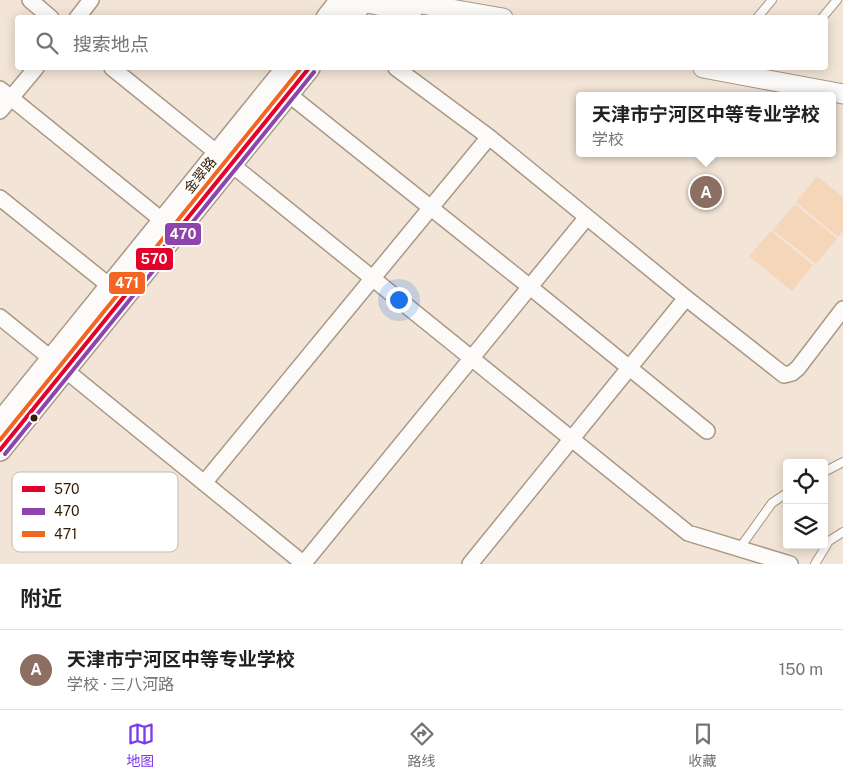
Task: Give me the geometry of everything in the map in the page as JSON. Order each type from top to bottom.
[{"type":"main road","points":[[333,15],[354,4]]},
{"type":"main road","name":"金翠路","points":[[0,422],[59,364],[223,159],[286,70]]},
{"type":"main road","name":"金翠路","points":[[0,450],[110,287],[163,221],[288,93],[307,70]]},
{"type":"street","points":[[30,0],[48,15]]},
{"type":"street","points":[[79,15],[91,0]]},
{"type":"street","points":[[398,0],[433,8],[482,15]]},
{"type":"street","points":[[354,4],[433,8]]},
{"type":"street","points":[[0,111],[5,94],[34,70]]},
{"type":"street","points":[[114,70],[372,279],[573,438],[688,533],[790,564]]},
{"type":"street","points":[[399,70],[489,137],[686,298],[784,374],[792,373],[798,368],[843,309]]},
{"type":"street","points":[[714,70],[832,92]]},
{"type":"street","points":[[770,70],[843,84]]},
{"type":"street","points":[[288,93],[707,431]]},
{"type":"street","points":[[5,94],[163,221]]},
{"type":"street","points":[[204,483],[489,137]]},
{"type":"street","points":[[0,198],[110,287]]},
{"type":"street","points":[[0,317],[304,564],[587,217]]},
{"type":"street","points":[[470,564],[686,298]]},
{"type":"lane","points":[[760,15],[772,0]]},
{"type":"lane","points":[[824,15],[837,0]]},
{"type":"lane","points":[[828,470],[843,462]]},
{"type":"lane","points":[[739,549],[772,503],[783,496]]},
{"type":"lane","points":[[815,564],[829,541],[843,532]]},
{"type":"shaded area","points":[[817,176],[843,197],[843,231],[838,237],[796,202]]},
{"type":"shaded area","points":[[795,204],[837,239],[816,264],[773,230]]},
{"type":"shaded area","points":[[771,231],[813,265],[792,291],[749,256]]},
{"type":"transit line","name":"471","points":[[0,440],[299,70]]},
{"type":"transit line","name":"570","points":[[0,450],[307,70]]},
{"type":"transit line","name":"470","points":[[5,454],[314,72]]},
{"type":"place","name":"天津市宁河区中等专业学校","points":[[706,192]]}]
